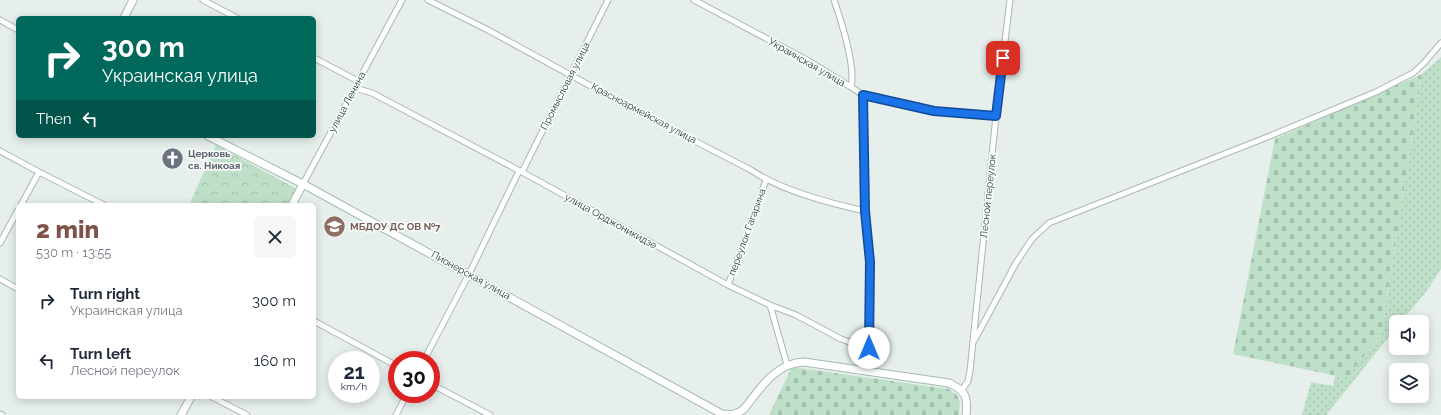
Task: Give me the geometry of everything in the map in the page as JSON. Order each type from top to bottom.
[{"type":"street","points":[[125,16],[134,0]]},
{"type":"street","points":[[203,0],[233,16]]},
{"type":"street","name":"улица Ленина","points":[[293,203],[402,0]]},
{"type":"street","name":"Красноармейская улица","points":[[428,0],[572,74],[631,108],[751,170],[766,180],[832,204],[865,211]]},
{"type":"street","name":"Промысловая улица","points":[[429,351],[520,171],[572,74],[608,0]]},
{"type":"street","name":"Украинская улица","points":[[694,0],[807,60],[863,95],[934,111],[996,116]]},
{"type":"street","points":[[834,0],[843,27],[850,58],[853,81],[851,87]]},
{"type":"street","name":"Лесной переулок","points":[[962,390],[968,381],[974,341],[996,116],[1010,0]]},
{"type":"street","points":[[0,20],[16,29]]},
{"type":"street","points":[[974,341],[1016,263],[1032,239],[1049,223],[1270,136],[1376,92],[1413,73],[1424,63],[1441,43]]},
{"type":"street","points":[[316,59],[358,81]]},
{"type":"street","name":"улица Орджоникидзе","points":[[355,88],[372,93],[520,171],[728,285],[770,305],[796,315],[841,339],[869,348]]},
{"type":"street","points":[[863,95],[865,211],[870,262],[868,371]]},
{"type":"street","name":"Пионерская улица","points":[[212,138],[303,184],[722,414],[732,415]]},
{"type":"street","points":[[0,151],[100,203]]},
{"type":"street","points":[[22,203],[39,172]]},
{"type":"street","name":"переулок Гагарина","points":[[728,285],[766,180]]},
{"type":"street","points":[[0,243],[16,214]]},
{"type":"street","points":[[0,279],[16,288]]},
{"type":"street","points":[[770,305],[787,365]]},
{"type":"street","points":[[316,323],[388,361]]},
{"type":"street","points":[[732,415],[738,414],[744,409],[775,372],[794,362],[804,362],[949,383],[962,390],[966,396],[966,415]]},
{"type":"street","points":[[440,389],[490,415]]},
{"type":"street","points":[[181,415],[190,399]]},
{"type":"street","points":[[216,399],[246,415]]},
{"type":"street","points":[[396,415],[402,403]]},
{"type":"green space","points":[[1441,57],[1441,269],[1426,292],[1407,315],[1389,315],[1389,337],[1326,415],[1302,415],[1311,382],[1333,386],[1335,376],[1346,378],[1381,335],[1422,74]]},
{"type":"green space","points":[[1422,74],[1381,335],[1346,378],[1233,354],[1275,139]]},
{"type":"green space","points":[[216,145],[297,189],[289,203],[190,203]]},
{"type":"green space","points":[[792,367],[949,389],[958,396],[960,403],[959,415],[769,415]]},
{"type":"place","name":"Церковь св. Никоая","points":[[173,159]]},
{"type":"place","name":"МБДОУ ДС ОВ №7","points":[[335,226]]},
{"type":"route","points":[[869,348],[870,262],[865,211],[863,95],[934,111],[996,116],[1003,58]]}]
